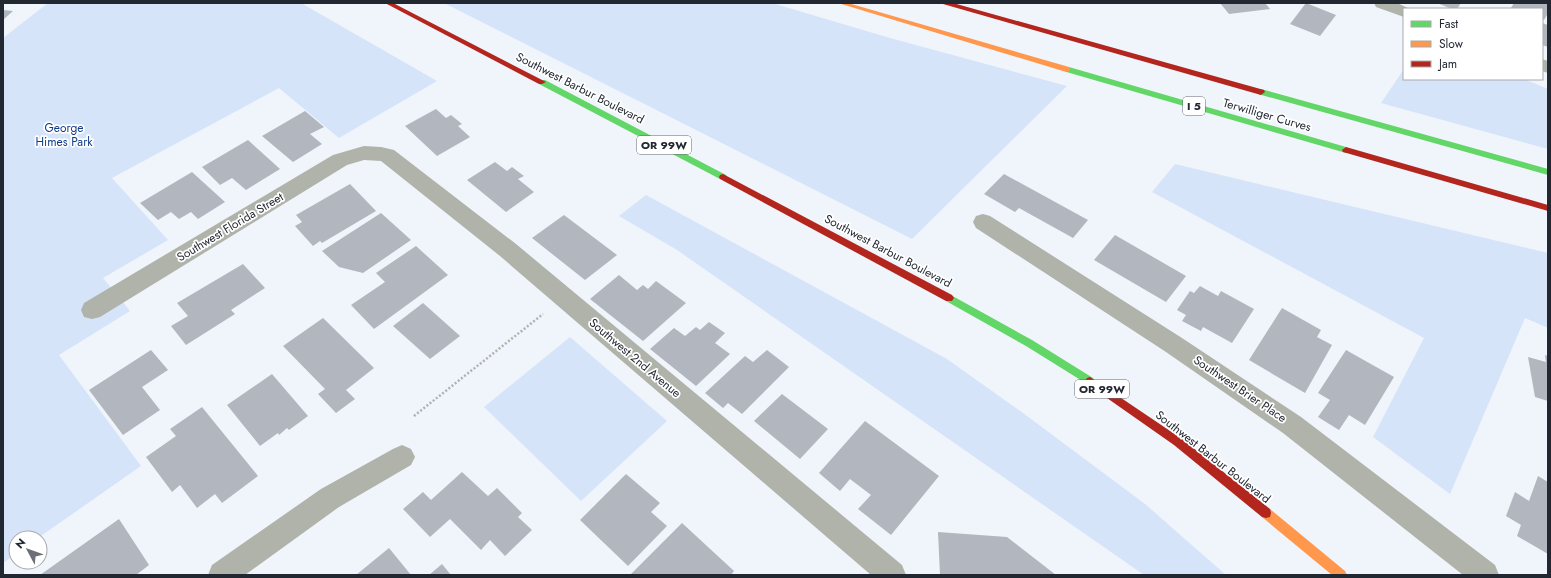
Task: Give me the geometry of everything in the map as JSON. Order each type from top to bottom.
[{"type":"main road","name":"Southwest Barbur Boulevard","points":[[388,3],[653,139],[1030,343],[1095,384],[1178,442],[1341,575]]},
{"type":"main road","name":"Terwilliger Curves","points":[[842,3],[1548,208]]},
{"type":"main road","name":"Terwilliger Curves","points":[[946,3],[1548,172]]},
{"type":"street","points":[[1382,3],[1403,12]]},
{"type":"street","name":"Southwest 2nd Avenue","points":[[371,152],[387,155],[394,159],[508,250],[892,575]]},
{"type":"street","name":"Southwest Florida Street","points":[[92,310],[340,160],[352,155],[371,152]]},
{"type":"street","name":"Southwest Brier Place","points":[[983,222],[1174,345],[1292,425],[1485,575]]},
{"type":"street","points":[[222,575],[330,498],[402,457]]},
{"type":"path","points":[[414,416],[564,297]]},
{"type":"green space","name":"George Himes Park","points":[[48,3],[301,3],[437,81],[339,138],[279,88],[112,178],[168,240],[103,278],[130,311],[59,355],[141,466],[48,531],[8,530],[8,560],[3,563],[3,38]]},
{"type":"green space","points":[[444,3],[772,3],[890,38],[1067,86],[912,239]]},
{"type":"green space","points":[[1403,70],[1403,80],[1526,80],[1548,89],[1548,149],[1381,103]]},
{"type":"green space","points":[[1175,164],[1548,253],[1548,328],[1525,318],[1450,494],[1373,437],[1424,338],[1152,192]]},
{"type":"green space","points":[[646,195],[947,359],[1023,413],[1145,504],[1226,575],[1144,575],[677,250],[619,216]]},
{"type":"green space","points":[[570,337],[667,421],[581,501],[484,407]]},
{"type":"building","points":[[1220,3],[1265,3],[1270,9],[1229,14]]},
{"type":"building","points":[[1306,3],[1336,15],[1320,36],[1290,24]]},
{"type":"building","points":[[1437,3],[1461,3],[1458,8],[1450,8]]},
{"type":"building","points":[[1514,3],[1548,3],[1548,16],[1547,15],[1543,20],[1543,8],[1511,8]]},
{"type":"building","points":[[3,10],[13,11],[3,20]]},
{"type":"building","points":[[1543,23],[1548,25],[1548,47],[1543,45]]},
{"type":"building","points":[[436,109],[446,118],[451,115],[462,124],[458,126],[470,137],[437,156],[405,126]]},
{"type":"building","points":[[305,111],[324,127],[310,134],[322,144],[293,162],[262,136]]},
{"type":"building","points":[[248,140],[280,169],[246,190],[232,178],[220,185],[202,167]]},
{"type":"building","points":[[495,162],[507,171],[512,167],[524,176],[518,179],[534,192],[506,212],[467,180]]},
{"type":"building","points":[[192,172],[225,202],[198,219],[191,212],[179,219],[171,212],[158,220],[140,203]]},
{"type":"building","points":[[1004,174],[1088,220],[1073,238],[1019,208],[1015,212],[984,194]]},
{"type":"building","points":[[350,184],[376,211],[322,243],[320,241],[313,246],[295,226],[302,222],[296,215]]},
{"type":"building","points":[[381,213],[411,240],[363,273],[339,267],[322,251]]},
{"type":"building","points":[[564,215],[617,255],[585,280],[532,238]]},
{"type":"building","points":[[1115,235],[1186,276],[1166,302],[1094,260]]},
{"type":"building","points":[[416,246],[448,275],[374,329],[351,305],[385,282],[376,273]]},
{"type":"building","points":[[243,264],[265,288],[231,310],[235,314],[186,345],[171,326],[188,316],[177,303]]},
{"type":"building","points":[[619,275],[637,290],[643,285],[648,289],[656,281],[686,303],[643,341],[590,299]]},
{"type":"building","points":[[1200,286],[1218,296],[1221,291],[1254,309],[1232,343],[1203,327],[1201,331],[1182,321],[1186,315],[1177,310],[1190,291],[1194,293]]},
{"type":"building","points":[[423,303],[460,336],[430,359],[393,326]]},
{"type":"building","points":[[1282,308],[1321,330],[1317,337],[1332,345],[1305,393],[1249,360]]},
{"type":"building","points":[[323,318],[374,368],[346,390],[355,399],[336,413],[318,394],[325,389],[283,346]]},
{"type":"building","points":[[709,322],[725,333],[715,343],[730,354],[696,386],[650,349],[674,328],[685,336],[696,327],[700,330]]},
{"type":"building","points":[[151,350],[168,370],[142,387],[160,410],[123,435],[89,390]]},
{"type":"building","points":[[767,350],[789,367],[742,414],[728,403],[723,408],[705,393],[745,356],[753,362]]},
{"type":"building","points":[[1346,350],[1394,377],[1365,425],[1349,415],[1339,430],[1318,417],[1330,400],[1318,393]]},
{"type":"building","points":[[1545,355],[1548,356],[1548,401],[1535,397],[1528,357],[1546,362]]},
{"type":"building","points":[[272,374],[308,416],[289,430],[287,428],[279,435],[278,433],[260,446],[227,405]]},
{"type":"building","points":[[782,394],[828,429],[800,459],[754,421]]},
{"type":"building","points":[[202,407],[258,476],[222,503],[215,494],[197,508],[180,485],[172,492],[146,457],[176,436],[170,429]]},
{"type":"building","points":[[865,421],[939,476],[891,535],[858,509],[871,495],[850,479],[840,491],[819,473]]},
{"type":"building","points":[[462,472],[488,496],[497,488],[522,513],[518,517],[532,530],[505,556],[490,540],[481,550],[450,519],[430,537],[403,509],[423,492],[431,500]]},
{"type":"building","points":[[626,474],[660,503],[651,512],[667,526],[628,566],[580,520]]},
{"type":"building","points":[[1538,476],[1548,482],[1548,554],[1517,536],[1521,525],[1506,516],[1515,492],[1529,501]]},
{"type":"building","points":[[119,519],[149,565],[136,575],[40,575]]},
{"type":"building","points":[[682,523],[734,571],[731,575],[630,575]]},
{"type":"building","points":[[938,532],[1007,537],[1056,575],[940,575]]},
{"type":"building","points":[[389,548],[411,575],[356,575]]},
{"type":"building","points":[[442,564],[451,575],[429,575]]},
{"type":"traffic: fast","points":[[1066,69],[1346,150]]},
{"type":"traffic: fast","points":[[542,82],[723,177]]},
{"type":"traffic: fast","points":[[1261,92],[1548,172]]},
{"type":"traffic: fast","points":[[949,298],[1029,343],[1090,381]]},
{"type":"traffic: slow","points":[[841,3],[1066,69]]},
{"type":"traffic: slow","points":[[1266,513],[1341,575]]},
{"type":"traffic: jam","points":[[388,3],[542,82]]},
{"type":"traffic: jam","points":[[945,3],[1261,92]]},
{"type":"traffic: jam","points":[[1346,150],[1548,208]]},
{"type":"traffic: jam","points":[[723,177],[949,298]]},
{"type":"traffic: jam","points":[[1090,381],[1178,442],[1266,513]]}]
